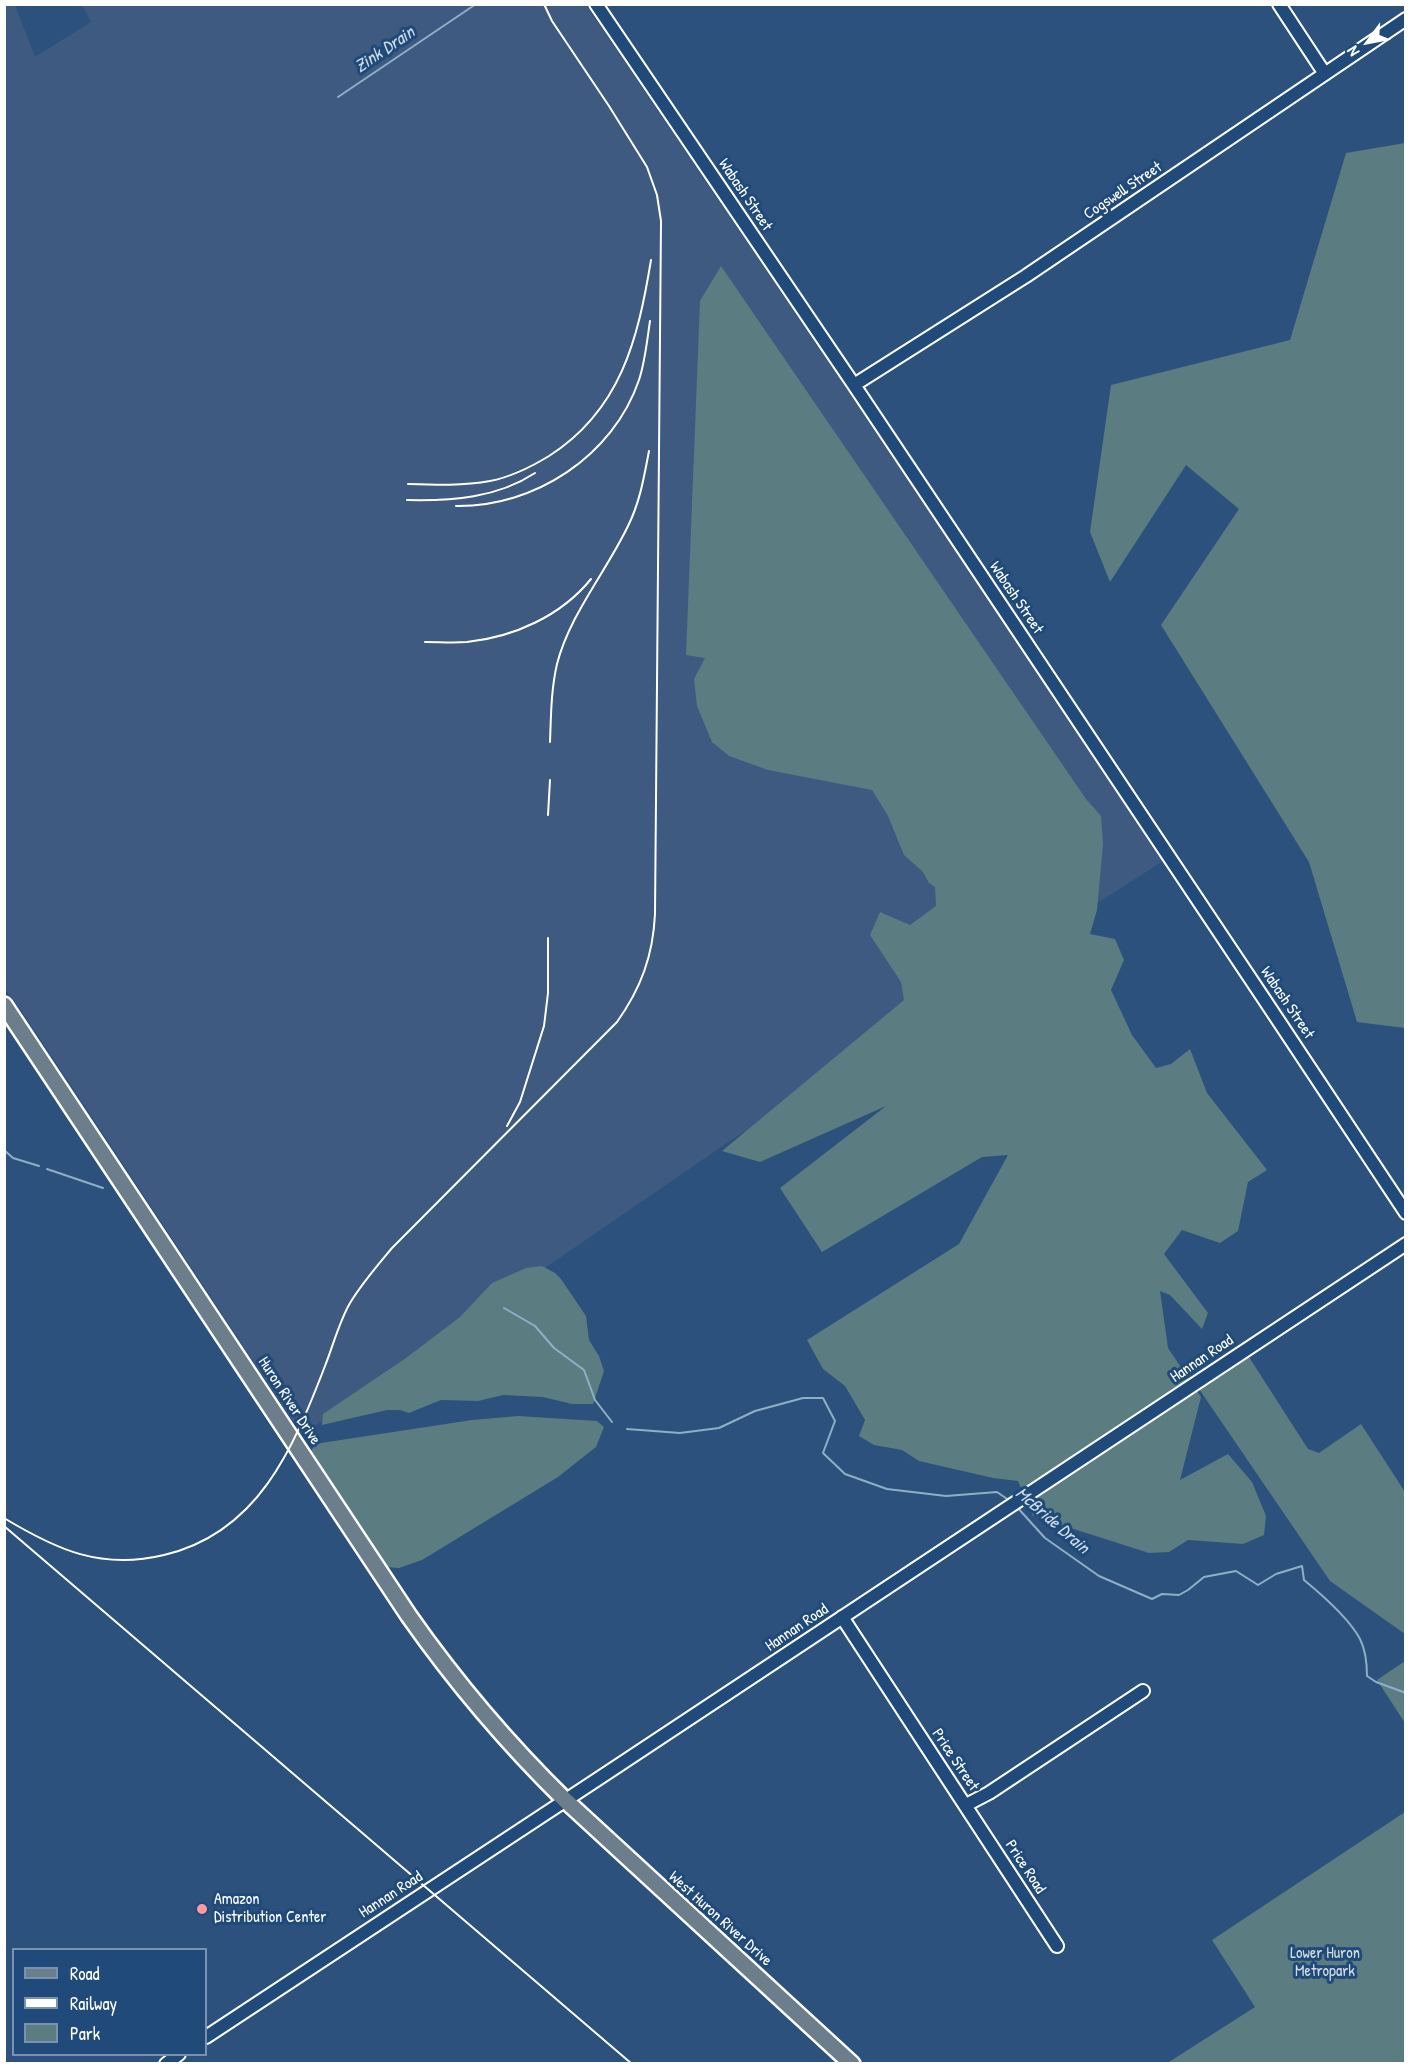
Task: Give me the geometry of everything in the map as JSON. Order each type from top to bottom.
[{"type":"main road","name":"Huron River Drive","points":[[4,1005],[408,1617],[486,1719],[565,1800]]},
{"type":"main road","name":"West Huron River Drive","points":[[565,1800],[852,2064]]},
{"type":"street","name":"Wabash Street","points":[[596,4],[854,385],[1406,1213]]},
{"type":"street","points":[[1279,4],[1325,74]]},
{"type":"street","name":"Cogswell Street","points":[[854,385],[1026,276],[1406,19]]},
{"type":"street","name":"Hannan Road","points":[[207,2036],[1406,1244]]},
{"type":"street","name":"Price Street","points":[[842,1617],[966,1805],[989,1793],[1143,1691]]},
{"type":"street","name":"Price Road","points":[[966,1805],[1057,1946]]},
{"type":"shaded area","points":[[5,5],[15,5],[35,57],[91,22],[82,5],[586,5],[1166,859],[724,1145],[302,1435],[5,989]]},
{"type":"green space","points":[[1406,143],[1405,1028],[1357,1022],[1309,862],[1161,625],[1239,509],[1186,465],[1110,582],[1090,532],[1111,385],[1290,340],[1346,153]]},
{"type":"green space","points":[[721,266],[1086,799],[1101,816],[1103,844],[1097,910],[1090,934],[1115,939],[1124,960],[1111,990],[1132,1035],[1156,1068],[1171,1064],[1190,1049],[1207,1093],[1267,1170],[1248,1182],[1238,1231],[1220,1243],[1182,1230],[1164,1254],[1208,1313],[1202,1329],[1170,1295],[1160,1291],[1168,1348],[1201,1397],[1180,1480],[1228,1454],[1252,1482],[1266,1516],[1264,1535],[1243,1544],[1188,1540],[1169,1552],[1149,1553],[1033,1516],[1018,1481],[993,1478],[919,1461],[902,1450],[874,1445],[859,1436],[865,1420],[845,1386],[823,1369],[807,1340],[959,1244],[1008,1155],[982,1157],[822,1252],[780,1188],[886,1106],[760,1162],[722,1151],[904,1000],[901,982],[870,935],[880,912],[910,925],[936,906],[935,887],[929,883],[923,872],[904,855],[888,816],[872,790],[768,770],[729,756],[712,742],[697,706],[694,679],[705,658],[686,655],[700,301]]},
{"type":"green space","points":[[542,1266],[561,1279],[586,1316],[589,1340],[599,1356],[604,1371],[593,1404],[572,1404],[543,1397],[503,1395],[478,1401],[441,1400],[409,1413],[387,1410],[322,1425],[323,1414],[406,1358],[460,1317],[492,1283],[526,1268]]},
{"type":"green space","points":[[1249,1357],[1308,1449],[1319,1453],[1361,1424],[1405,1492],[1405,1634],[1330,1581],[1199,1389]]},
{"type":"green space","points":[[518,1416],[597,1421],[604,1427],[596,1447],[558,1477],[422,1560],[399,1568],[386,1567],[311,1451],[315,1445],[321,1443],[472,1420]]},
{"type":"green space","points":[[1405,1661],[1405,1723],[1377,1680]]},
{"type":"green space","name":"Lower Huron Metropark","points":[[1405,1812],[1405,2063],[1170,2063],[1255,2007],[1212,1940]]},
{"type":"waterway","name":"Zink Drain","points":[[338,97],[476,4]]},
{"type":"waterway","name":"McBride Drain","points":[[4,1150],[13,1158],[39,1166]]},
{"type":"waterway","name":"McBride Drain","points":[[47,1169],[103,1188]]},
{"type":"waterway","name":"McBride Drain","points":[[504,1308],[535,1326],[554,1348],[584,1370],[595,1400],[612,1422]]},
{"type":"waterway","name":"McBride Drain","points":[[627,1429],[680,1433],[719,1428],[755,1411],[803,1398],[823,1398],[835,1421],[823,1453],[845,1474],[887,1489],[946,1496],[997,1492],[1010,1501]]},
{"type":"waterway","name":"McBride Drain","points":[[1016,1506],[1045,1538],[1099,1576],[1152,1599],[1162,1594],[1179,1595],[1204,1577],[1236,1571],[1258,1585],[1276,1574],[1302,1566],[1304,1580],[1327,1600],[1360,1639],[1366,1658],[1367,1676],[1376,1682],[1406,1693]]},
{"type":"railway","points":[[4,1518],[61,1548],[80,1554],[120,1560],[164,1555],[197,1544],[224,1528],[248,1507],[268,1483],[285,1456],[313,1397],[343,1318],[350,1303],[365,1282],[392,1248],[617,1022],[633,997],[644,971],[652,944],[655,914],[661,221],[657,195],[647,167],[552,21],[544,4]]},
{"type":"railway","points":[[408,484],[480,483],[498,479],[535,464],[574,438],[609,395],[622,370],[640,317],[651,260]]},
{"type":"railway","points":[[456,506],[485,504],[542,487],[591,454],[611,432],[627,407],[639,380],[650,321]]},
{"type":"railway","points":[[550,742],[554,684],[563,646],[579,610],[619,543],[636,508],[649,451]]},
{"type":"railway","points":[[407,500],[441,500],[490,493],[535,473]]},
{"type":"railway","points":[[425,642],[467,642],[519,630],[566,604],[591,579]]},
{"type":"railway","points":[[548,815],[550,780]]},
{"type":"railway","points":[[507,1126],[520,1102],[544,1026],[548,993],[548,938]]},
{"type":"railway","points":[[4,1526],[632,2064]]},
{"type":"place","name":"Amazon Distribution Center","points":[[202,1909]]}]
